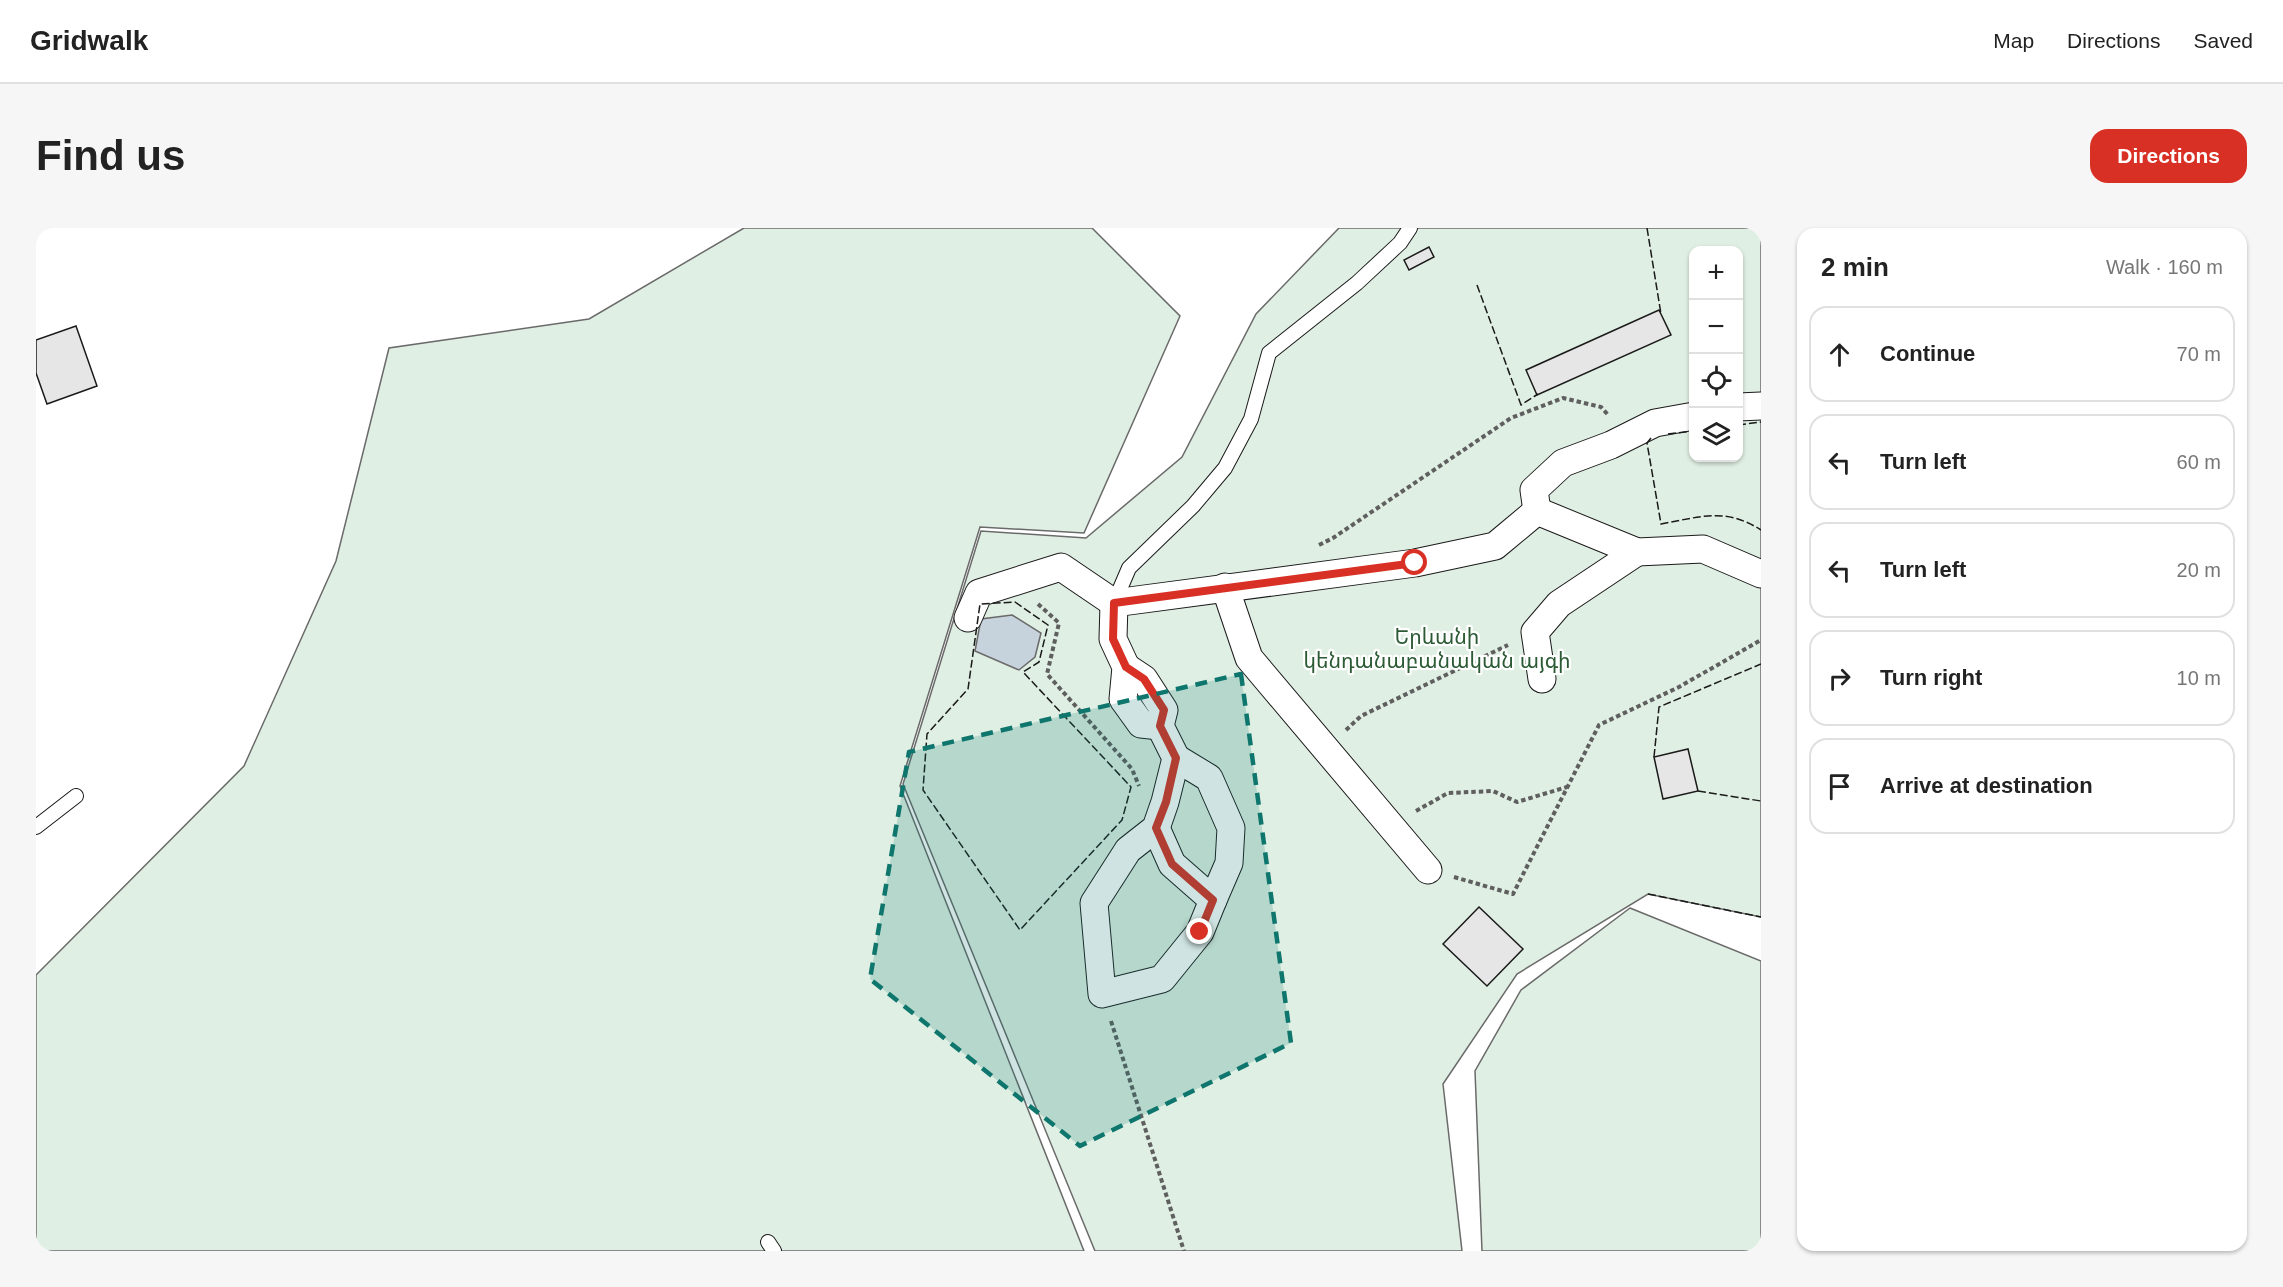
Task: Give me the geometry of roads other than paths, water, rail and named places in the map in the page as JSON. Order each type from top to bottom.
[{"type":"street","points":[[1743,407],[1761,406]]},
{"type":"street","points":[[1537,511],[1534,490],[1563,463],[1628,437],[1655,423],[1689,417]]},
{"type":"street","points":[[968,618],[979,593],[1060,567],[1114,603],[1415,563],[1495,546],[1537,511]]},
{"type":"street","points":[[1537,511],[1637,552],[1703,549],[1761,574]]},
{"type":"street","points":[[1542,679],[1535,632],[1559,604],[1637,552]]},
{"type":"street","points":[[1225,587],[1249,658],[1428,870]]},
{"type":"street","points":[[1114,603],[1113,639],[1126,667],[1123,699],[1142,724],[1160,726],[1176,758],[1209,778],[1231,828],[1229,863],[1200,932],[1162,979],[1102,994],[1094,903],[1128,849],[1156,828],[1166,802],[1176,758]]},
{"type":"street","points":[[1156,828],[1172,864],[1213,900]]},
{"type":"lane","points":[[1114,603],[1129,568],[1193,506],[1225,468],[1251,419],[1269,353],[1357,282],[1400,243],[1410,228]]},
{"type":"lane","points":[[36,827],[76,796]]},
{"type":"park label","name":"Երևանի կենդանաբանական այգի","points":[[1437,649]]}]
